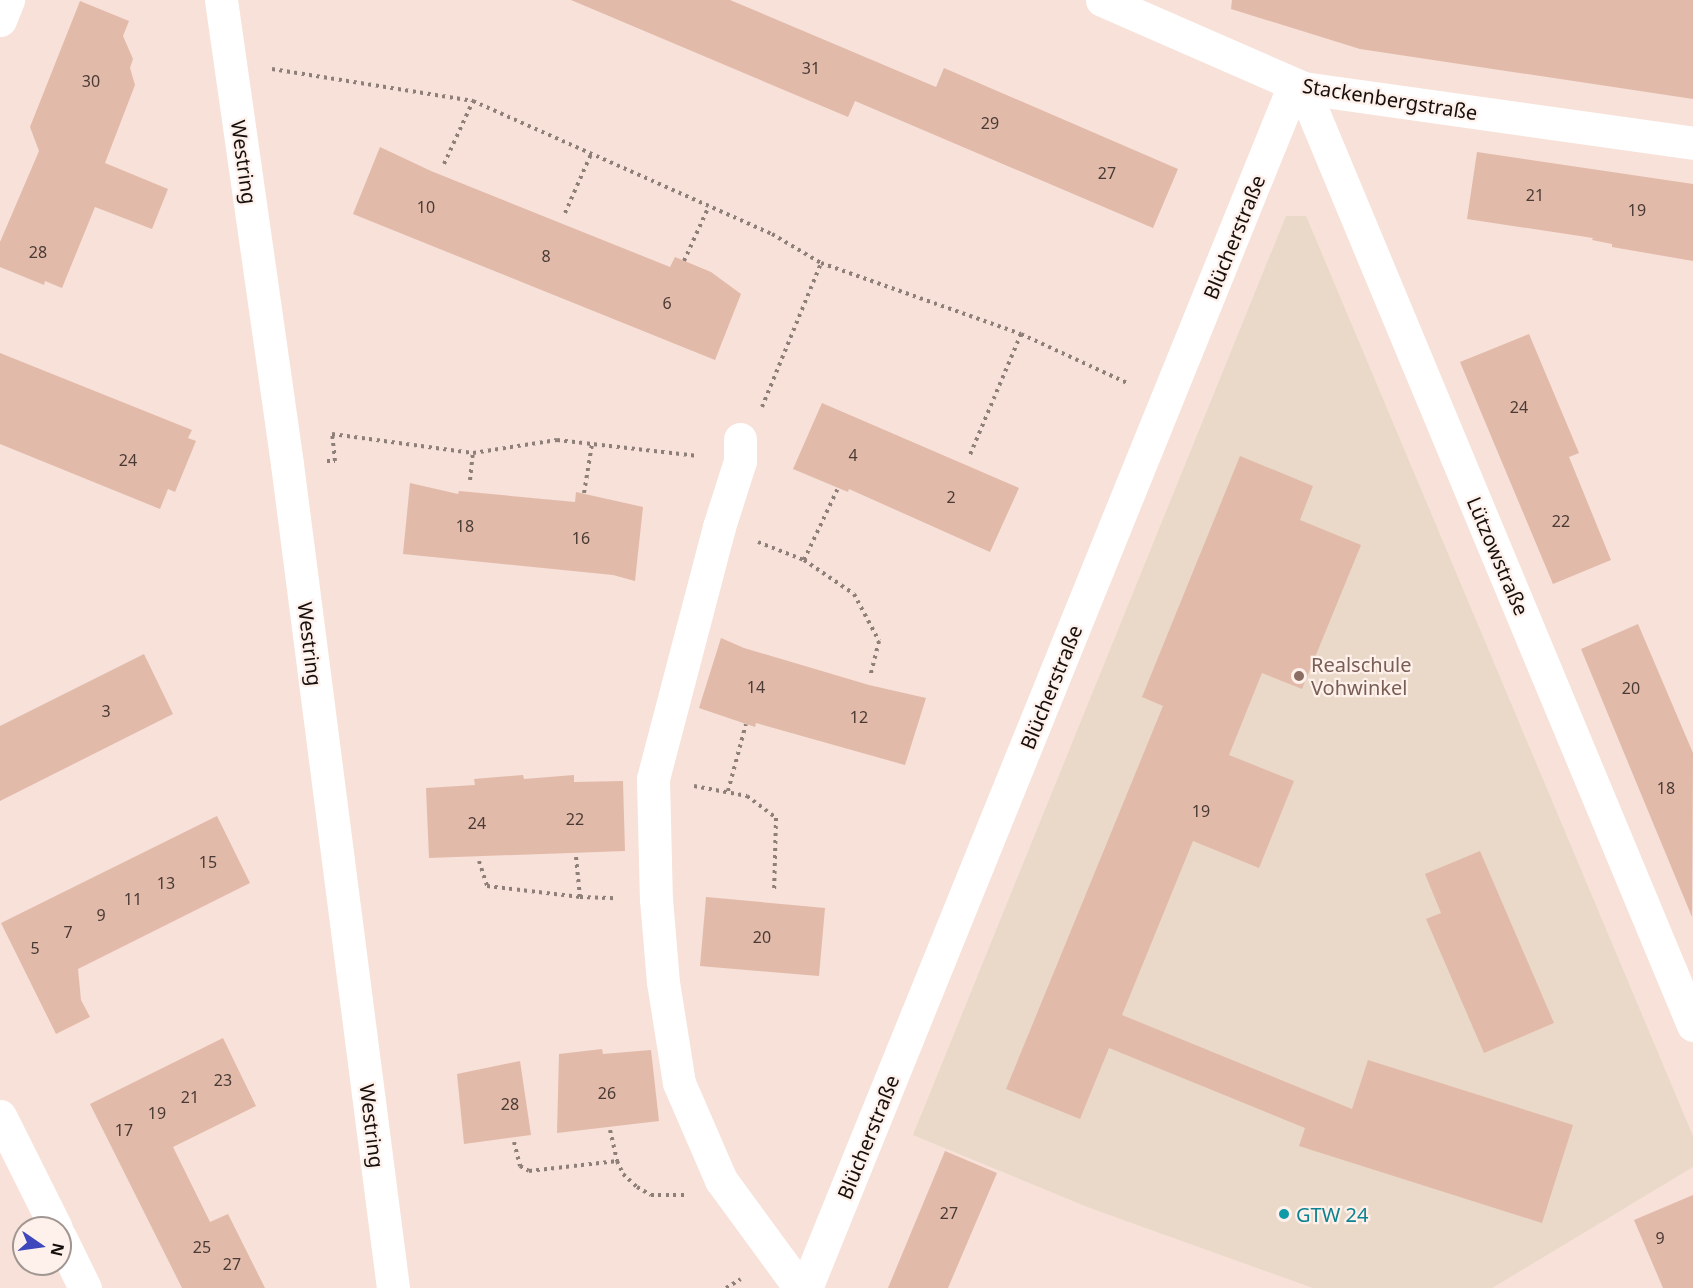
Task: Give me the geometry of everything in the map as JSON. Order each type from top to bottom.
[{"type":"street","points":[[0,20],[8,0]]},
{"type":"street","name":"Westring","points":[[221,0],[287,464],[393,1288]]},
{"type":"street","name":"Stackenbergstraße","points":[[1102,0],[1145,8],[1298,86],[1693,143]]},
{"type":"street","name":"Blücherstraße","points":[[806,1288],[1298,86]]},
{"type":"street","name":"Lützowstraße","points":[[1298,86],[1693,1025]]},
{"type":"street","points":[[740,450],[653,779],[656,899],[663,982],[679,1083],[721,1180],[800,1288]]},
{"type":"street","points":[[0,1116],[50,1216]]},
{"type":"street","points":[[72,1261],[86,1288]]},
{"type":"path","points":[[230,63],[473,101],[772,234],[821,263],[1021,334],[1167,402]]},
{"type":"path","points":[[444,164],[473,101]]},
{"type":"path","points":[[565,213],[591,154]]},
{"type":"path","points":[[684,261],[709,207]]},
{"type":"path","points":[[332,434],[473,453],[557,440],[592,444],[740,450],[821,263]]},
{"type":"path","points":[[969,457],[1021,334]]},
{"type":"path","points":[[584,492],[592,444]]},
{"type":"path","points":[[470,480],[473,453]]},
{"type":"path","points":[[804,560],[838,488]]},
{"type":"path","points":[[719,527],[804,560],[854,594],[879,641],[872,674]]},
{"type":"path","points":[[728,791],[746,724]]},
{"type":"path","points":[[653,779],[747,796],[776,818],[774,892]]},
{"type":"path","points":[[576,856],[580,897]]},
{"type":"path","points":[[479,861],[487,886],[580,897],[656,899]]},
{"type":"path","points":[[610,1131],[616,1161],[623,1174],[651,1195],[681,1196],[721,1180]]},
{"type":"path","points":[[514,1142],[520,1166],[529,1171],[616,1161]]},
{"type":"shaded area","name":"Realschule Vohwinkel","points":[[1286,216],[1306,216],[1693,1136],[1693,1167],[1492,1288],[1313,1288],[1090,1208],[913,1135]]},
{"type":"building","points":[[571,0],[730,0],[936,87],[944,68],[1178,169],[1153,228],[855,101],[848,117]]},
{"type":"building","points":[[1232,0],[1693,0],[1693,99],[1360,49],[1231,9]]},
{"type":"building","points":[[80,1],[129,21],[123,36],[133,59],[130,68],[135,85],[105,163],[168,189],[152,229],[95,207],[62,288],[45,281],[44,285],[0,267],[0,242],[39,151],[30,127]]},
{"type":"building","points":[[380,147],[431,171],[670,267],[675,257],[711,272],[741,294],[715,360],[353,214]]},
{"type":"building","points":[[1477,152],[1693,184],[1693,261],[1612,247],[1612,244],[1592,240],[1593,238],[1467,219]]},
{"type":"building","points":[[1529,334],[1579,453],[1569,457],[1611,560],[1553,584],[1460,362]]},
{"type":"building","points":[[0,353],[192,430],[188,438],[196,441],[175,492],[168,489],[160,509],[0,444]]},
{"type":"building","points":[[822,403],[1019,488],[990,552],[849,489],[848,492],[793,469]]},
{"type":"building","points":[[1240,456],[1313,486],[1300,520],[1361,545],[1302,689],[1262,673],[1229,755],[1294,781],[1259,868],[1193,841],[1122,1015],[1352,1109],[1368,1060],[1573,1125],[1542,1223],[1299,1146],[1305,1128],[1109,1048],[1080,1119],[1006,1089],[1163,706],[1142,697]]},
{"type":"building","points":[[410,483],[458,494],[459,491],[575,502],[576,492],[643,507],[635,581],[613,575],[403,554]]},
{"type":"building","points":[[1638,624],[1693,753],[1692,917],[1581,649]]},
{"type":"building","points":[[721,638],[744,648],[869,685],[926,698],[905,765],[756,723],[755,727],[699,708]]},
{"type":"building","points":[[144,654],[173,714],[0,801],[0,726]]},
{"type":"building","points":[[523,775],[524,779],[574,775],[574,782],[623,781],[625,851],[429,858],[426,788],[475,785],[474,779]]},
{"type":"building","points":[[217,816],[250,883],[78,969],[81,1000],[90,1017],[56,1034],[1,923]]},
{"type":"building","points":[[1480,851],[1554,1023],[1484,1053],[1426,919],[1441,913],[1425,874]]},
{"type":"building","points":[[706,897],[825,908],[819,976],[700,966]]},
{"type":"building","points":[[223,1038],[256,1106],[173,1147],[210,1222],[228,1214],[265,1288],[182,1288],[90,1104]]},
{"type":"building","points":[[602,1049],[603,1054],[651,1050],[659,1121],[557,1133],[559,1054]]},
{"type":"building","points":[[520,1061],[531,1135],[464,1144],[457,1074]]},
{"type":"building","points":[[945,1151],[997,1173],[948,1288],[888,1288]]},
{"type":"building","points":[[1693,1195],[1693,1288],[1663,1288],[1634,1220]]},
{"type":"place","name":"Realschule Vohwinkel","points":[[1299,676]]},
{"type":"place","name":"GTW 24","points":[[1284,1214]]}]
